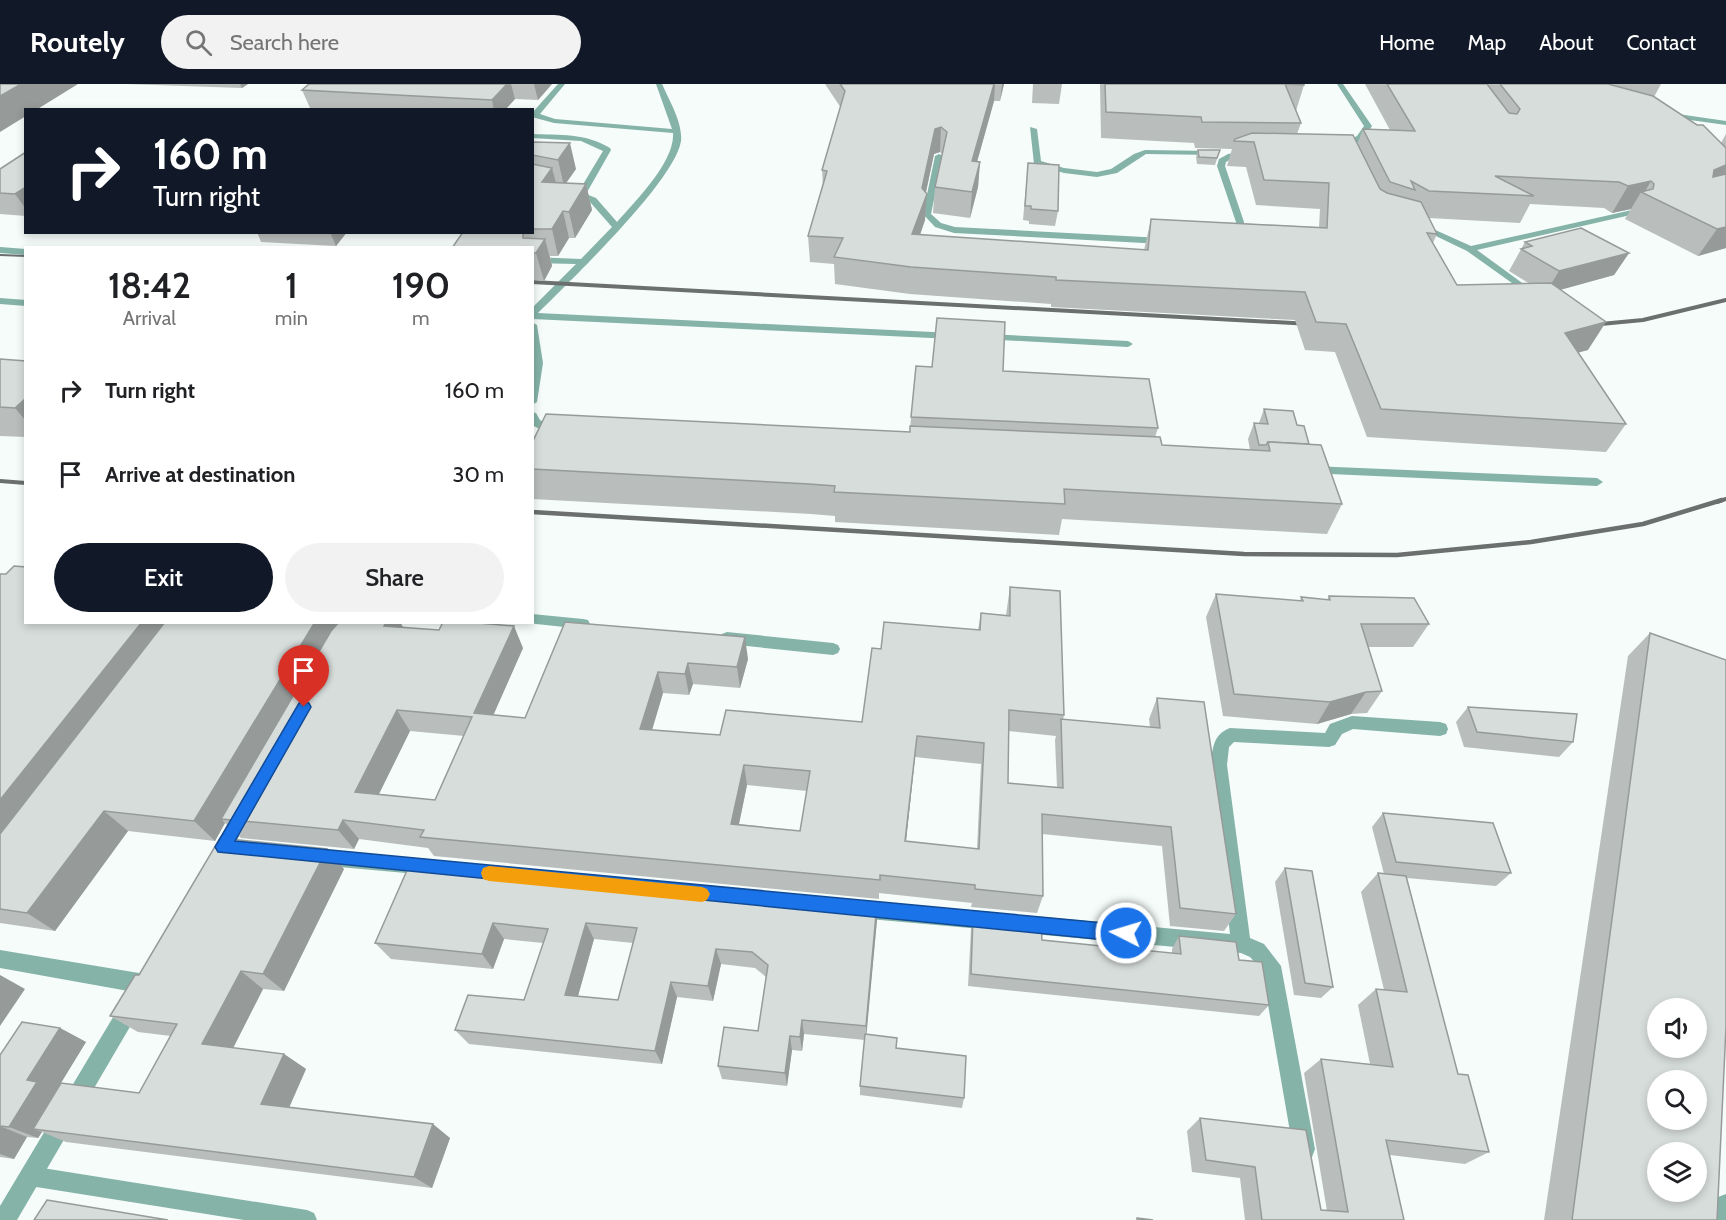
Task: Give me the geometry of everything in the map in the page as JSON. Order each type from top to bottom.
[{"type":"street","points":[[534,619],[602,626]]},
{"type":"street","points":[[718,637],[833,649]]},
{"type":"street","points":[[1241,944],[1219,765],[1221,745],[1230,735],[1329,740],[1336,729],[1352,722],[1440,729]]},
{"type":"street","points":[[212,867],[252,797]]},
{"type":"street","points":[[223,847],[247,850]]},
{"type":"street","points":[[295,854],[450,870]]},
{"type":"street","points":[[842,908],[1241,944],[1257,950],[1270,966],[1306,1162]]},
{"type":"street","points":[[0,959],[145,984]]},
{"type":"street","points":[[4,1220],[156,964]]},
{"type":"street","points":[[1725,1220],[1726,1205]]},
{"type":"lane","points":[[562,84],[535,115],[554,121],[674,131]]},
{"type":"lane","points":[[534,313],[644,197],[666,167],[677,142],[667,102],[659,84]]},
{"type":"lane","points":[[1328,151],[1344,147],[1360,138],[1368,126],[1340,84]]},
{"type":"lane","points":[[1650,114],[1688,116],[1726,123]]},
{"type":"lane","points":[[1033,129],[1037,162],[1056,170],[1106,174],[1114,171],[1137,154],[1145,152],[1260,153]]},
{"type":"lane","points":[[534,136],[585,140],[599,143],[607,150],[582,194]]},
{"type":"lane","points":[[1344,147],[1349,157]]},
{"type":"lane","points":[[1222,242],[1234,238],[1240,232],[1240,222],[1221,166],[1222,161],[1231,156],[1249,153]]},
{"type":"lane","points":[[939,156],[927,214],[938,225],[964,230],[1174,241]]},
{"type":"lane","points":[[561,189],[582,194],[593,200],[616,226]]},
{"type":"lane","points":[[1470,249],[1632,212]]},
{"type":"lane","points":[[1411,224],[1444,235],[1470,249],[1543,302]]},
{"type":"lane","points":[[0,250],[24,252]]},
{"type":"lane","points":[[534,260],[581,262]]},
{"type":"lane","points":[[0,301],[24,303]]},
{"type":"lane","points":[[534,315],[961,336]]},
{"type":"lane","points":[[973,336],[1128,344]]},
{"type":"lane","points":[[534,338],[538,363],[534,389]]},
{"type":"lane","points":[[534,418],[557,435],[568,435]]},
{"type":"lane","points":[[1300,469],[1597,483]]},
{"type":"lane","points":[[30,1176],[307,1220]]},
{"type":"building","points":[[0,84],[21,84],[0,96]]},
{"type":"building","points":[[309,84],[507,84],[492,100],[302,90]]},
{"type":"building","points":[[840,84],[994,84],[972,161],[980,162],[972,192],[935,187],[947,132],[941,127],[935,129],[922,188],[927,194],[912,234],[1148,250],[1151,219],[1327,228],[1329,183],[1264,180],[1254,142],[1234,141],[1252,133],[1353,135],[1380,189],[1421,202],[1437,234],[1427,233],[1457,285],[1551,283],[1606,322],[1565,333],[1626,424],[1381,409],[1346,324],[1316,322],[1305,292],[1056,280],[1056,277],[911,267],[834,257],[843,238],[808,236],[827,171],[822,170],[845,91]]},
{"type":"building","points":[[1105,84],[1285,84],[1301,123],[1202,122],[1201,117],[1106,112]]},
{"type":"building","points":[[1387,84],[1487,84],[1509,113],[1517,114],[1520,109],[1500,84],[1608,84],[1653,96],[1697,125],[1703,125],[1726,148],[1726,165],[1714,170],[1713,177],[1726,174],[1726,227],[1717,229],[1641,192],[1653,189],[1654,184],[1651,181],[1628,186],[1619,182],[1495,176],[1534,196],[1429,191],[1411,181],[1415,190],[1390,182],[1363,129],[1415,131]]},
{"type":"building","points":[[534,142],[570,143],[558,160],[534,155]]},
{"type":"building","points":[[1198,150],[1220,150],[1217,158],[1199,157]]},
{"type":"building","points":[[24,153],[24,188],[15,194],[0,193],[0,169]]},
{"type":"building","points":[[1028,163],[1059,165],[1058,211],[1031,209],[1031,206],[1025,206]]},
{"type":"building","points":[[534,164],[552,168],[542,182],[586,184],[569,212],[563,211],[552,229],[534,229]]},
{"type":"building","points":[[1581,228],[1629,253],[1559,271],[1521,249],[1532,246],[1525,242]]},
{"type":"building","points":[[462,234],[523,234],[523,238],[545,239],[536,253],[534,253],[534,246],[453,246]]},
{"type":"building","points":[[937,318],[1005,322],[1003,371],[1149,379],[1158,428],[911,417],[916,366],[932,367]]},
{"type":"building","points":[[0,359],[24,361],[24,400],[15,408],[0,407]]},
{"type":"building","points":[[1264,409],[1293,411],[1297,425],[1304,426],[1309,444],[1268,442],[1266,445],[1259,445],[1254,423],[1268,424]]},
{"type":"building","points":[[546,414],[910,432],[910,426],[1160,437],[1162,445],[1270,451],[1268,442],[1321,445],[1342,504],[1064,489],[1065,504],[834,492],[835,486],[534,469],[534,439]]},
{"type":"building","points":[[14,566],[24,567],[24,624],[140,624],[0,800],[0,574],[6,574]]},
{"type":"building","points":[[1010,587],[1060,591],[1064,715],[1009,710],[1008,783],[1063,788],[1061,719],[1160,728],[1157,698],[1204,702],[1236,914],[1180,908],[1171,827],[1042,814],[1043,896],[975,889],[975,885],[880,875],[880,880],[420,837],[424,830],[343,820],[338,830],[221,819],[337,624],[385,624],[384,626],[439,630],[442,624],[514,626],[474,713],[525,718],[565,622],[745,637],[737,667],[688,663],[685,674],[658,672],[640,729],[720,735],[726,710],[862,722],[872,648],[881,649],[884,622],[980,630],[981,613],[1010,616]],"holes":[[[397,710],[472,717],[435,800],[355,792]],[[917,736],[984,743],[979,849],[905,841]],[[744,765],[810,771],[800,831],[731,824]]]},
{"type":"building","points":[[1216,594],[1303,601],[1301,597],[1330,600],[1329,596],[1414,598],[1429,624],[1361,624],[1382,691],[1366,692],[1330,702],[1234,694]]},
{"type":"building","points":[[163,624],[314,624],[194,821],[104,811],[27,913],[0,909],[0,834]]},
{"type":"building","points":[[1650,633],[1726,660],[1726,1027],[1717,1220],[1572,1220]]},
{"type":"building","points":[[1468,707],[1577,714],[1573,742],[1477,732]]},
{"type":"building","points":[[1383,813],[1493,823],[1511,873],[1396,862]]},
{"type":"building","points":[[220,838],[327,849],[263,974],[241,971],[202,1044],[284,1054],[261,1104],[433,1124],[414,1177],[33,1129],[61,1083],[139,1093],[177,1024],[110,1016],[135,975],[139,975]]},
{"type":"building","points":[[412,859],[877,903],[866,1026],[802,1020],[800,1037],[790,1036],[785,1073],[718,1066],[724,1027],[758,1031],[768,965],[752,952],[716,949],[708,986],[671,982],[655,1051],[455,1030],[468,995],[524,1000],[548,929],[493,923],[482,954],[375,943]],"holes":[[[586,923],[637,928],[618,1000],[565,995]]]},
{"type":"building","points":[[1285,868],[1312,871],[1333,987],[1305,983]]},
{"type":"building","points":[[1378,873],[1406,876],[1458,1074],[1468,1075],[1489,1152],[1386,1140],[1404,1220],[1262,1220],[1255,1167],[1206,1160],[1200,1118],[1306,1130],[1321,1210],[1348,1212],[1321,1059],[1393,1067],[1376,989],[1407,992]]},
{"type":"building","points":[[973,916],[1041,923],[1042,940],[1181,954],[1179,936],[1236,942],[1239,960],[1262,962],[1269,1005],[971,974]]},
{"type":"building","points":[[22,1022],[60,1028],[27,1080],[37,1082],[9,1127],[0,1126],[0,1055]]},
{"type":"building","points":[[865,1034],[897,1038],[896,1048],[966,1056],[964,1098],[860,1086]]},
{"type":"building","points":[[47,1200],[168,1220],[34,1220]]},
{"type":"railway","points":[[0,255],[24,256]]},
{"type":"railway","points":[[534,282],[1311,324]]},
{"type":"railway","points":[[1590,325],[1643,320],[1726,300]]},
{"type":"railway","points":[[0,481],[24,483]]},
{"type":"railway","points":[[1717,502],[1726,499]]},
{"type":"railway","points":[[534,512],[1244,554],[1397,555],[1531,542],[1643,524],[1722,500]]},
{"type":"slow traffic","points":[[489,873],[702,894]]},
{"type":"route","points":[[304,707],[223,847],[1126,933]]}]
